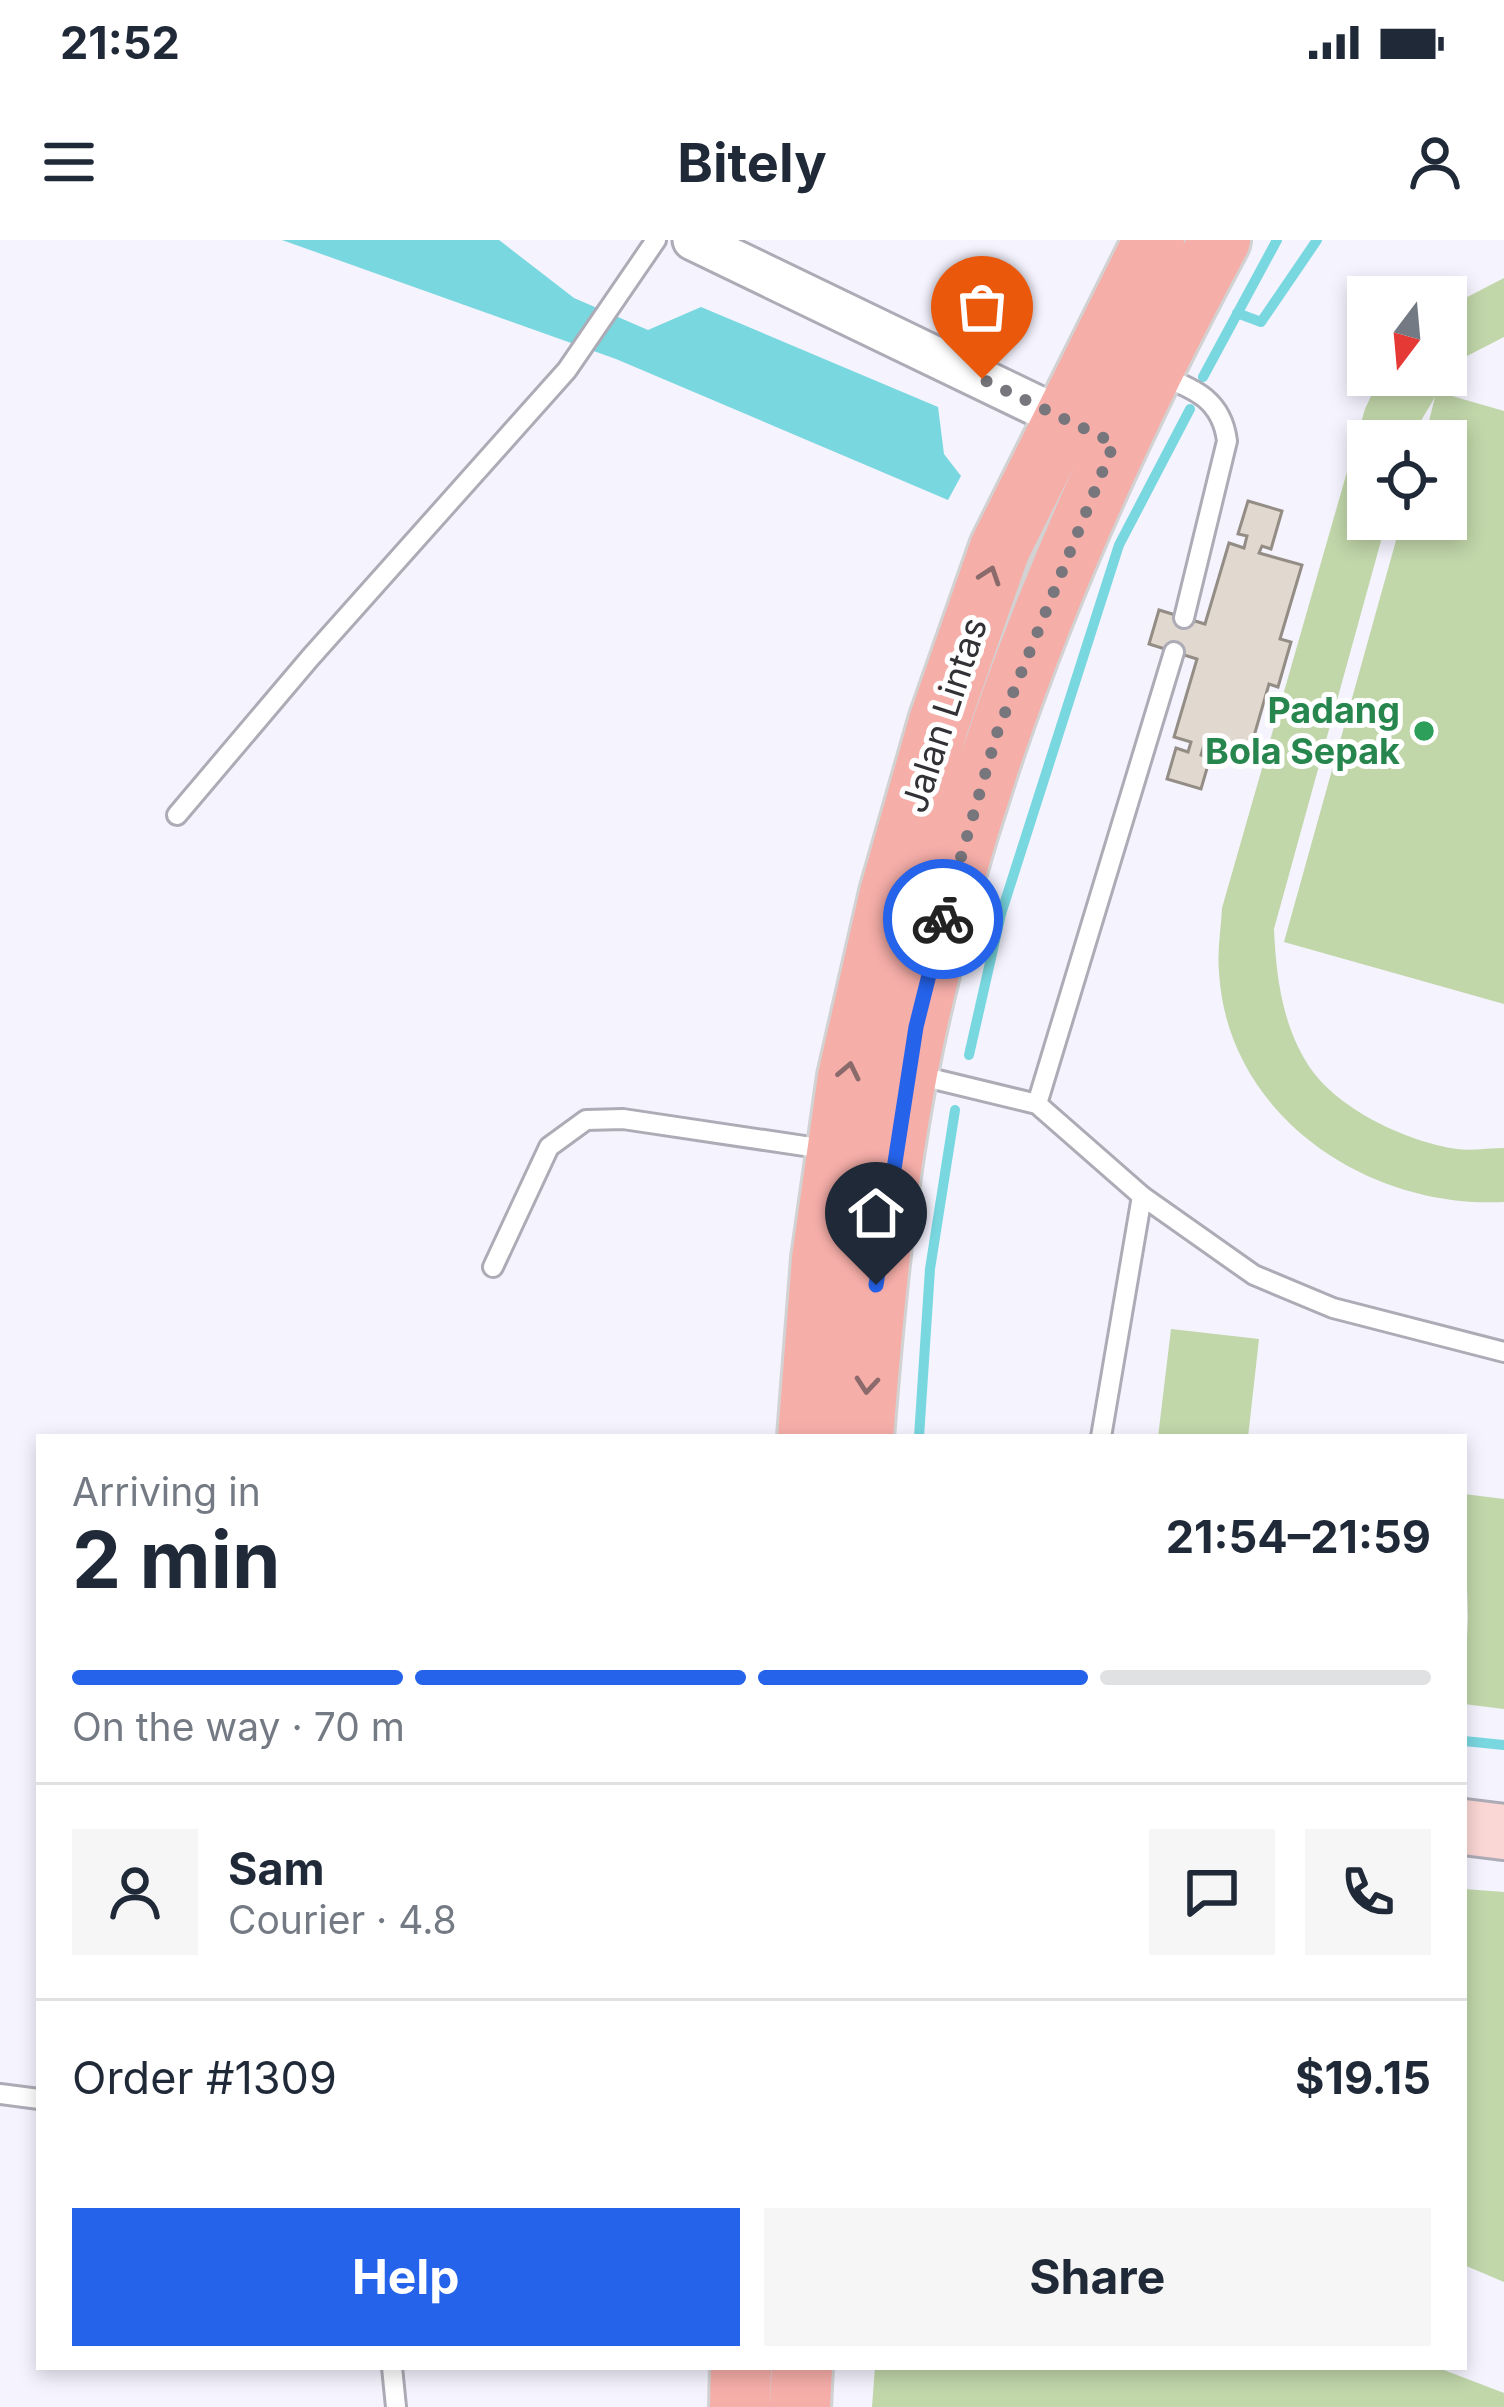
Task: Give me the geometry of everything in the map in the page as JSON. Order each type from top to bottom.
[{"type":"main road","name":"Jalan Lintas","points":[[863,1434],[876,1285],[908,1073],[954,875],[1088,432],[1154,240]]},
{"type":"main road","name":"Jalan Lintas","points":[[808,1434],[836,1151],[890,893],[939,722],[1000,548],[1088,432],[1150,373],[1220,240]]},
{"type":"main road","points":[[1467,1827],[1504,1832]]},
{"type":"main road","points":[[740,2407],[741,2370]]},
{"type":"main road","points":[[800,2407],[802,2370]]},
{"type":"street","points":[[693,240],[1088,432]]},
{"type":"lane","points":[[177,815],[567,370],[656,240]]},
{"type":"lane","points":[[1150,373],[1207,397],[1225,424],[1226,460],[1184,618]]},
{"type":"lane","points":[[1037,1104],[1174,652]]},
{"type":"lane","points":[[908,1073],[1037,1104],[1142,1196],[1255,1276],[1334,1308],[1504,1352]]},
{"type":"lane","points":[[493,1267],[549,1147],[586,1120],[623,1119],[836,1151]]},
{"type":"lane","points":[[1102,1434],[1142,1196]]},
{"type":"lane","points":[[0,2094],[36,2098]]},
{"type":"lane","points":[[392,2370],[396,2407]]},
{"type":"green space","name":"Padang Bola Sepak","points":[[1504,278],[1504,337],[1467,356],[1467,297]]},
{"type":"green space","name":"Padang Bola Sepak","points":[[1371,396],[1452,396],[1504,411],[1504,1004],[1284,942],[1396,540],[1467,540],[1467,420],[1429,420],[1435,397],[1421,420],[1362,420]]},
{"type":"green space","name":"Padang Bola Sepak","points":[[1347,472],[1347,540],[1381,540],[1274,929],[1286,1015],[1307,1063],[1353,1108],[1395,1131],[1437,1145],[1504,1148],[1504,1202],[1453,1200],[1403,1189],[1356,1170],[1314,1144],[1277,1110],[1248,1070],[1228,1024],[1218,956],[1222,908]]},
{"type":"green space","points":[[1171,1329],[1259,1339],[1248,1434],[1158,1434]]},
{"type":"green space","points":[[1467,1494],[1504,1499],[1504,1709],[1467,1704]]},
{"type":"green space","points":[[1467,1889],[1504,1892],[1504,2282],[1467,2266]]},
{"type":"green space","points":[[875,2370],[1444,2370],[1504,2393],[1504,2407],[872,2407]]},
{"type":"water","points":[[282,240],[499,240],[574,298],[648,330],[701,307],[938,407],[944,454],[961,476],[948,500],[616,359]]},
{"type":"building","points":[[1248,501],[1282,511],[1271,549],[1262,546],[1259,553],[1302,565],[1280,639],[1291,642],[1278,687],[1269,684],[1248,757],[1204,745],[1201,755],[1210,758],[1201,789],[1167,779],[1176,748],[1188,752],[1191,742],[1174,737],[1197,659],[1149,644],[1159,610],[1205,624],[1229,543],[1244,548],[1247,536],[1238,534]]},
{"type":"waterway","points":[[1203,377],[1277,240]]},
{"type":"waterway","points":[[1237,313],[1261,322],[1317,240]]},
{"type":"waterway","points":[[969,1055],[1001,914],[1119,545],[1190,409]]},
{"type":"waterway","points":[[919,1434],[930,1269],[955,1110]]},
{"type":"waterway","points":[[1467,1741],[1504,1745]]},
{"type":"way so far","points":[[943,919],[998,730],[1114,443],[982,379]]},
{"type":"place","name":"Padang Bola Sepak","points":[[1424,731]]},
{"type":"route","points":[[876,1285],[916,1027],[943,919]]}]
